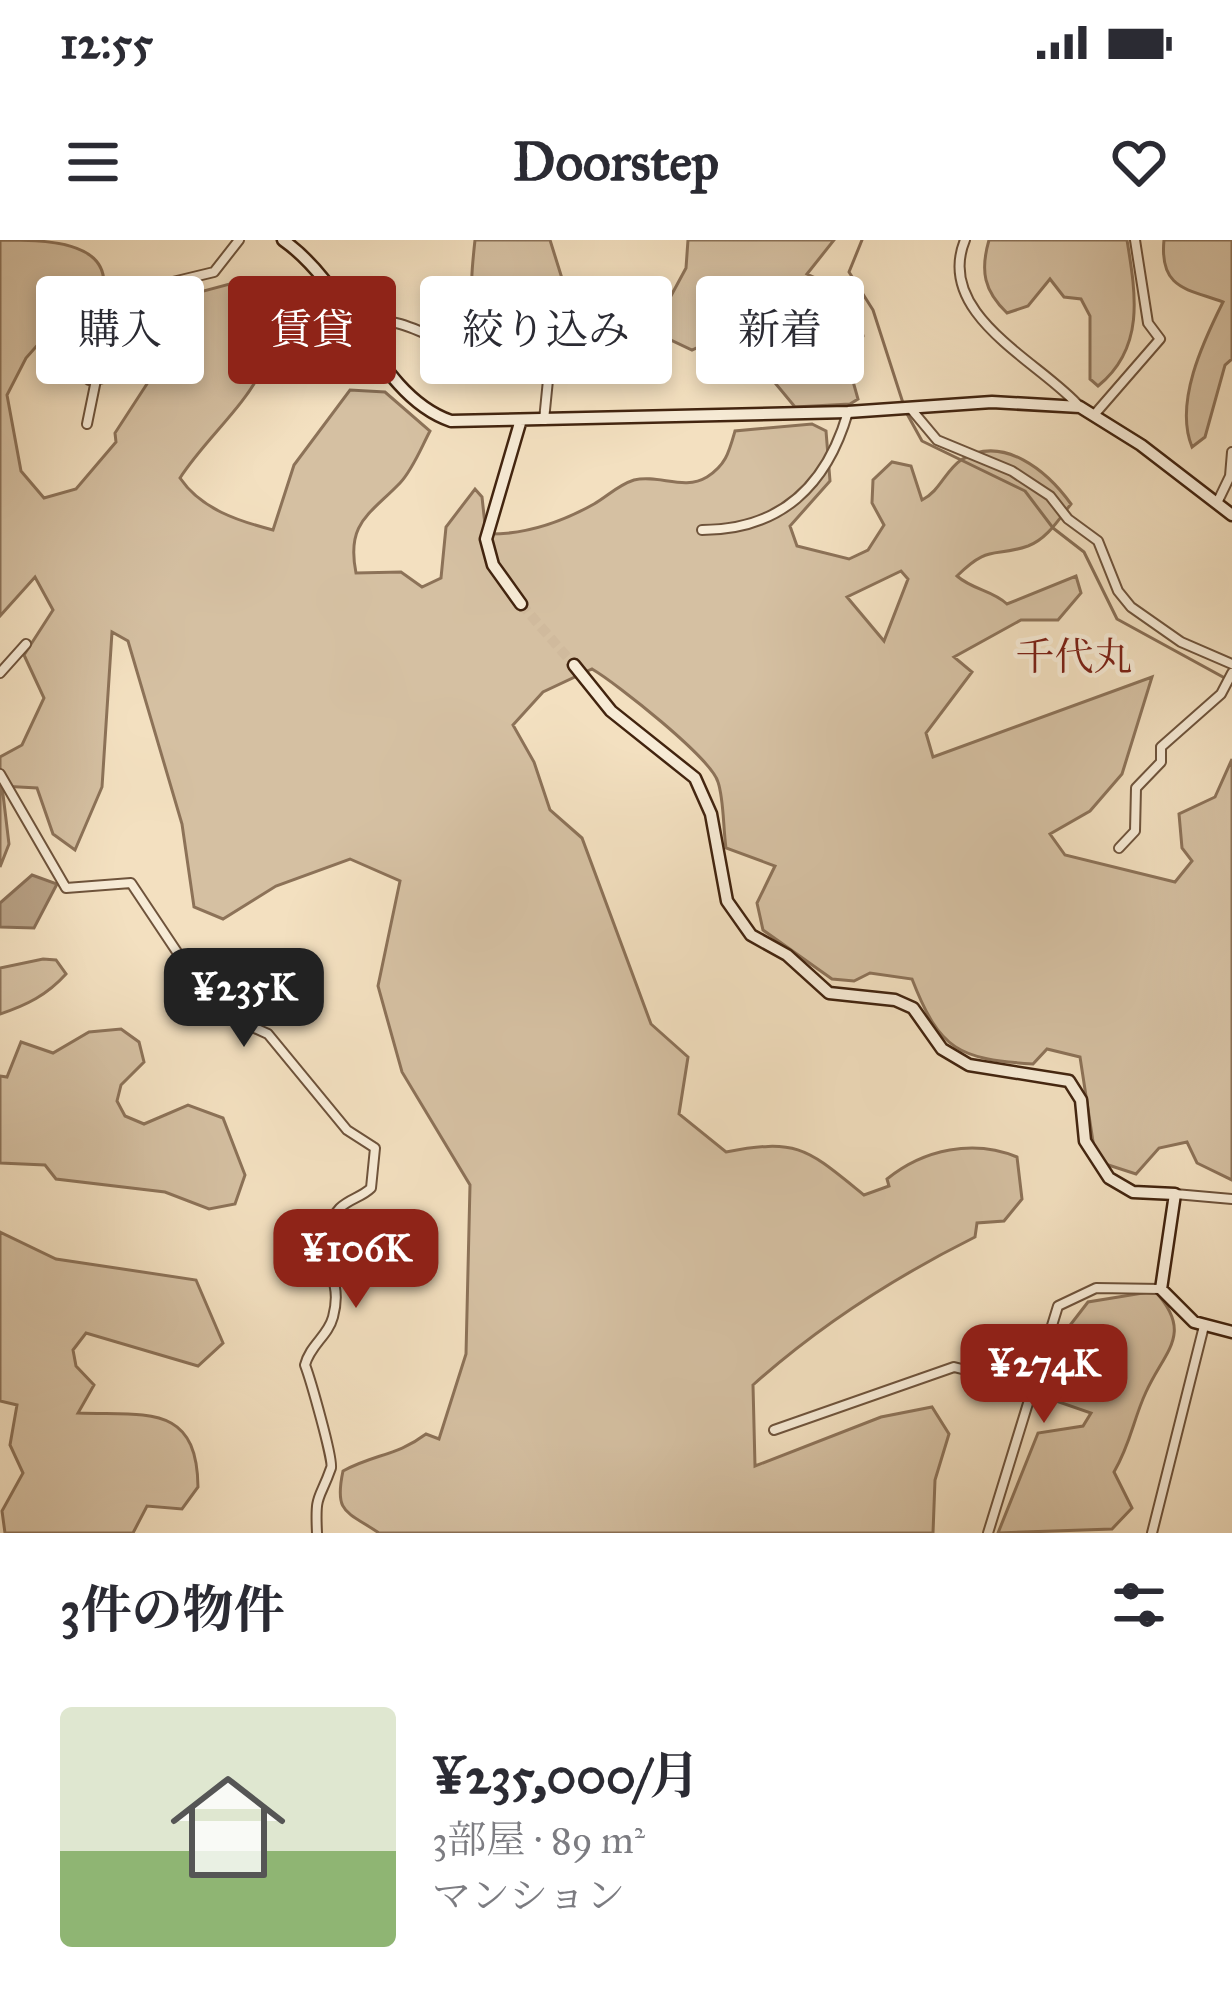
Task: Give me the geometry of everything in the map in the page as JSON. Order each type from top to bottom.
[{"type":"street","points":[[197,276],[214,272],[238,240]]},
{"type":"street","points":[[284,240],[321,276]]},
{"type":"street","points":[[965,240],[959,265],[975,310],[1080,407],[1232,514]]},
{"type":"street","points":[[1094,415],[1160,339],[1148,322],[1135,240]]},
{"type":"street","points":[[396,326],[495,362],[550,360],[544,420]]},
{"type":"street","points":[[396,383],[431,414],[467,423],[848,412],[992,402],[1080,407]]},
{"type":"street","points":[[88,424],[95,384]]},
{"type":"street","points":[[910,408],[937,440],[1012,472],[1050,496],[1068,519],[1098,541],[1118,591],[1131,607],[1181,642],[1232,664]]},
{"type":"street","points":[[702,530],[737,530],[799,496],[833,459],[848,412]]},
{"type":"street","points":[[520,423],[485,539],[493,565],[521,604]]},
{"type":"street","points":[[1216,504],[1230,476],[1232,452]]},
{"type":"street","points":[[0,673],[26,644]]},
{"type":"street","points":[[574,665],[611,711],[695,778],[711,814],[727,901],[751,935],[787,955],[836,996],[895,1000],[913,1008],[942,1049],[969,1065],[1069,1081],[1080,1094],[1084,1142],[1109,1178],[1132,1192],[1232,1199]]},
{"type":"street","points":[[1119,848],[1135,831],[1136,788],[1160,762],[1161,747],[1220,694],[1232,673]]},
{"type":"street","points":[[0,774],[66,888],[130,883],[179,956],[239,1022],[268,1034],[347,1130],[375,1148],[371,1188],[345,1202],[319,1239],[318,1253],[338,1289],[333,1320],[305,1365],[319,1425],[332,1451],[332,1467],[318,1489],[317,1533]]},
{"type":"street","points":[[1161,1289],[1175,1194]]},
{"type":"street","points":[[988,1533],[1058,1306],[1096,1288],[1161,1289],[1204,1326],[1232,1332]]},
{"type":"street","points":[[1152,1533],[1204,1326]]},
{"type":"street","points":[[774,1430],[954,1367],[1032,1387]]},
{"type":"shaded area","points":[[0,240],[71,246],[86,252],[103,274],[36,276],[36,347],[7,395],[21,471],[44,498],[76,489],[116,442],[115,433],[147,384],[204,384],[204,291],[228,284],[228,384],[253,384],[180,478],[209,506],[273,530],[294,465],[350,390],[385,392],[430,431],[405,477],[357,531],[356,573],[401,572],[422,587],[441,578],[446,527],[475,489],[482,497],[486,534],[528,530],[581,511],[634,480],[689,483],[707,477],[726,457],[735,431],[812,424],[826,431],[830,481],[790,526],[797,546],[849,559],[868,550],[884,525],[872,503],[873,480],[892,462],[911,466],[922,500],[955,465],[977,453],[993,451],[1023,460],[1071,504],[1035,543],[984,556],[957,576],[1007,604],[1076,576],[1081,593],[1058,620],[1021,620],[954,657],[972,672],[926,733],[933,757],[1152,677],[1122,774],[1090,811],[1050,834],[1065,855],[1175,882],[1192,861],[1182,848],[1179,814],[1215,797],[1232,759],[1232,1180],[1197,1163],[1187,1142],[1159,1148],[1136,1174],[1096,1161],[1080,1057],[1047,1049],[1033,1064],[970,1054],[955,1047],[932,1022],[912,979],[870,973],[854,981],[832,979],[763,930],[757,903],[775,866],[726,848],[720,789],[712,771],[661,722],[592,669],[543,692],[513,725],[534,762],[550,810],[582,838],[651,1024],[688,1057],[679,1114],[726,1152],[770,1146],[801,1151],[864,1195],[889,1186],[887,1179],[933,1154],[967,1148],[1001,1152],[1017,1157],[1022,1199],[1004,1221],[977,1223],[975,1237],[859,1303],[753,1385],[755,1466],[881,1417],[932,1407],[949,1434],[935,1480],[933,1533],[379,1533],[345,1510],[340,1495],[343,1471],[426,1434],[439,1439],[466,1354],[470,1185],[402,1072],[378,986],[400,881],[350,859],[276,886],[223,919],[194,907],[182,824],[128,641],[112,632],[102,787],[75,850],[53,834],[37,788],[2,786],[9,844],[0,867],[0,757],[22,745],[44,698],[24,655],[53,610],[35,577],[0,616]],"holes":[[[901,571],[908,579],[884,641],[847,597]]]},
{"type":"shaded area","points":[[475,240],[550,240],[561,276],[472,276]]},
{"type":"shaded area","points":[[688,240],[834,240],[807,274],[811,276],[696,276],[696,348],[692,350],[672,340],[672,294],[686,268]]},
{"type":"shaded area","points":[[989,240],[1127,240],[1134,319],[1124,355],[1098,386],[1090,379],[1090,316],[1081,299],[1064,297],[1050,279],[1028,306],[1007,313],[986,280]]},
{"type":"shaded area","points":[[1164,240],[1232,240],[1232,359],[1225,365],[1205,437],[1192,447],[1187,430],[1189,392],[1223,302],[1188,290],[1172,278],[1166,269]]},
{"type":"shaded area","points":[[776,384],[854,384],[858,399],[850,404],[795,407]]},
{"type":"shaded area","points":[[32,875],[57,884],[34,928],[0,927],[0,903]]},
{"type":"shaded area","points":[[56,960],[66,974],[36,998],[0,1014],[0,968]]},
{"type":"shaded area","points":[[121,1029],[139,1042],[144,1062],[121,1085],[117,1101],[125,1116],[144,1124],[188,1105],[223,1118],[245,1175],[235,1204],[209,1209],[165,1192],[56,1179],[45,1165],[0,1163],[0,1076],[7,1077],[21,1042],[53,1053],[89,1032]]},
{"type":"shaded area","points":[[0,1232],[56,1259],[196,1280],[223,1343],[198,1366],[86,1333],[73,1350],[76,1366],[94,1385],[78,1413],[163,1419],[188,1440],[198,1487],[182,1509],[147,1506],[133,1533],[5,1533],[2,1511],[23,1473],[10,1445],[17,1405],[0,1401]]},
{"type":"shaded area","points":[[1155,1291],[1167,1306],[1174,1331],[1114,1472],[1132,1508],[1112,1529],[998,1533],[1038,1433],[1083,1426],[1091,1413],[1056,1401],[1064,1333],[1088,1302]]},
{"type":"waterway","points":[[862,240],[849,272],[873,310],[903,403]]},
{"type":"waterway","points":[[906,412],[922,441],[1025,491],[1053,528],[1084,552],[1117,619],[1232,682]]},
{"type":"tunnel","points":[[521,604],[574,665]]},
{"type":"district","name":"千代丸","points":[[1074,657]]}]
